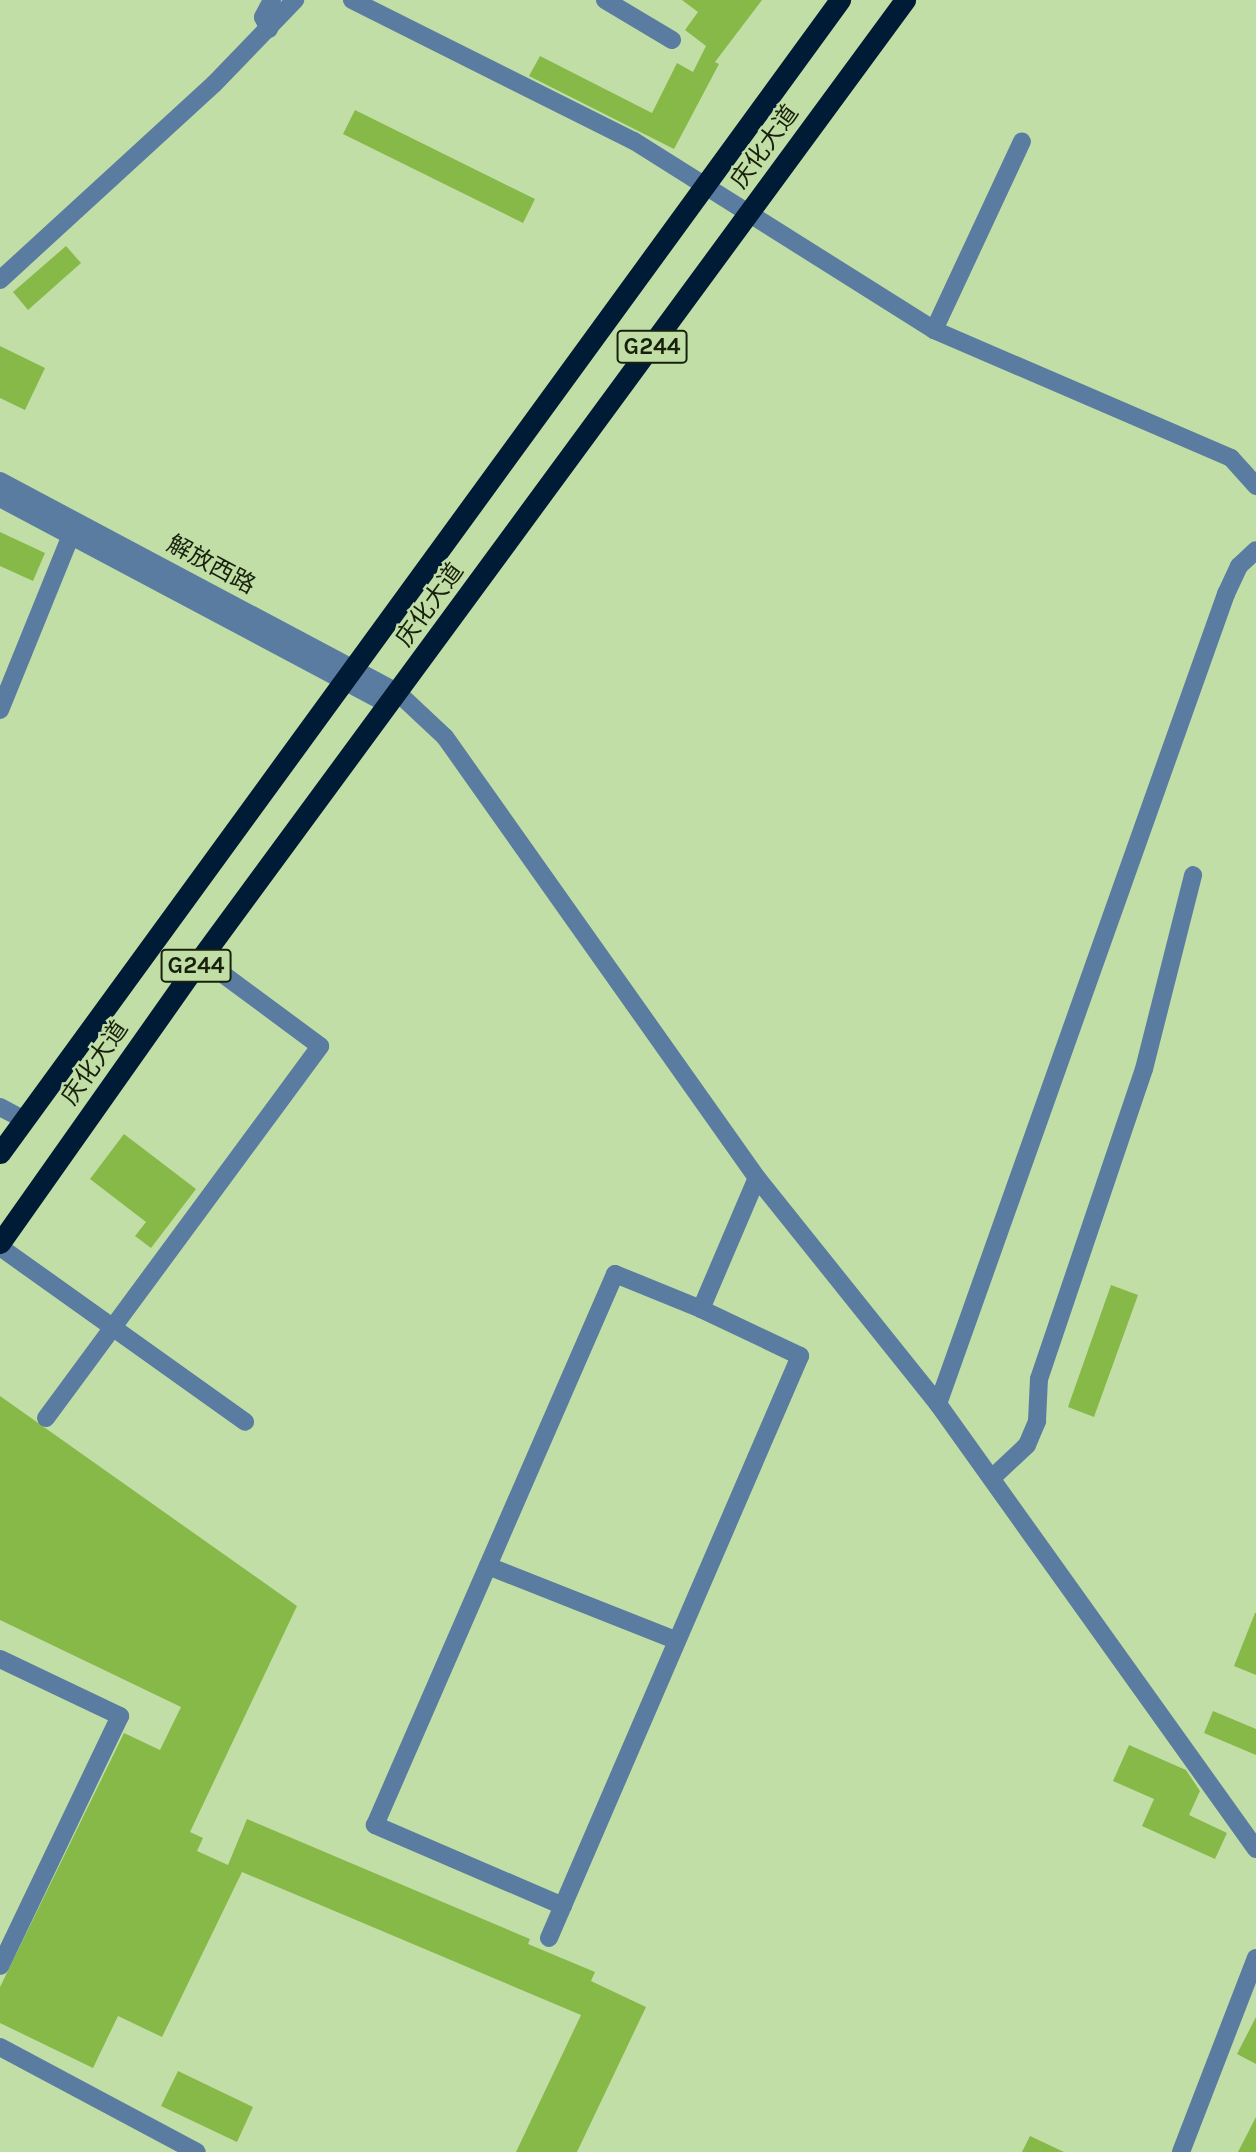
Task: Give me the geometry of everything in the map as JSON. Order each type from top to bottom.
[{"type":"highway","name":"庆化大道","points":[[0,1153],[840,0]]},
{"type":"highway","name":"庆化大道","points":[[0,1245],[201,958],[905,0]]},
{"type":"street","points":[[267,25],[272,0]]},
{"type":"street","points":[[267,25],[284,0]]},
{"type":"street","points":[[0,280],[295,0]]},
{"type":"street","points":[[352,0],[634,141],[708,184],[809,254],[934,330],[1231,458],[1256,486]]},
{"type":"street","points":[[605,0],[672,40]]},
{"type":"street","points":[[934,330],[1022,141]]},
{"type":"street","name":"解放西路","points":[[0,481],[73,528],[393,699],[445,737],[757,1178],[938,1404],[1256,1849]]},
{"type":"street","name":"解放西路","points":[[0,498],[73,528]]},
{"type":"street","points":[[0,710],[73,528]]},
{"type":"street","points":[[938,1404],[1226,594],[1239,566],[1256,550]]},
{"type":"street","points":[[992,1478],[1027,1445],[1037,1422],[1039,1379],[1144,1069],[1193,875]]},
{"type":"street","points":[[46,1418],[320,1046],[201,958]]},
{"type":"street","points":[[0,1107],[24,1120]]},
{"type":"street","points":[[701,1309],[757,1178]]},
{"type":"street","points":[[0,1245],[245,1422]]},
{"type":"street","points":[[549,1938],[563,1906],[800,1356],[701,1309],[615,1274],[375,1825],[563,1906]]},
{"type":"street","points":[[488,1566],[677,1641]]},
{"type":"street","points":[[0,1659],[120,1716],[0,1966]]},
{"type":"street","points":[[1181,2152],[1256,1958]]},
{"type":"street","points":[[0,2047],[168,2146],[197,2152]]},
{"type":"building","points":[[682,0],[762,0],[715,62],[719,64],[674,149],[529,76],[540,56],[652,113],[677,63],[693,72],[706,46],[685,30],[698,12]]},
{"type":"building","points":[[355,110],[535,199],[523,223],[343,134]]},
{"type":"building","points":[[66,246],[81,263],[28,310],[13,292]]},
{"type":"building","points":[[0,346],[45,368],[25,410],[0,398]]},
{"type":"building","points":[[0,532],[45,553],[33,581],[0,566]]},
{"type":"building","points":[[124,1134],[196,1189],[151,1248],[135,1236],[146,1222],[90,1179]]},
{"type":"building","points":[[1111,1285],[1138,1295],[1094,1417],[1068,1407]]},
{"type":"building","points":[[0,1396],[297,1606],[190,1832],[203,1838],[197,1851],[228,1865],[247,1819],[530,1939],[528,1944],[595,1972],[591,1981],[646,2007],[577,2152],[516,2152],[581,2015],[242,1872],[162,2037],[118,2016],[93,2068],[0,2023],[0,1987],[124,1733],[160,1750],[181,1707],[0,1620]]},
{"type":"building","points":[[1256,1613],[1256,1675],[1234,1666]]},
{"type":"building","points":[[1213,1711],[1256,1729],[1256,1755],[1204,1733]]},
{"type":"building","points":[[1129,1745],[1186,1770],[1200,1791],[1189,1815],[1227,1833],[1215,1859],[1142,1826],[1154,1799],[1113,1781]]},
{"type":"building","points":[[1256,2017],[1256,2064],[1237,2054]]},
{"type":"building","points":[[178,2071],[253,2107],[237,2142],[161,2106]]},
{"type":"building","points":[[1256,2117],[1256,2152],[1238,2152]]},
{"type":"building","points":[[1030,2136],[1064,2152],[1022,2152]]}]
